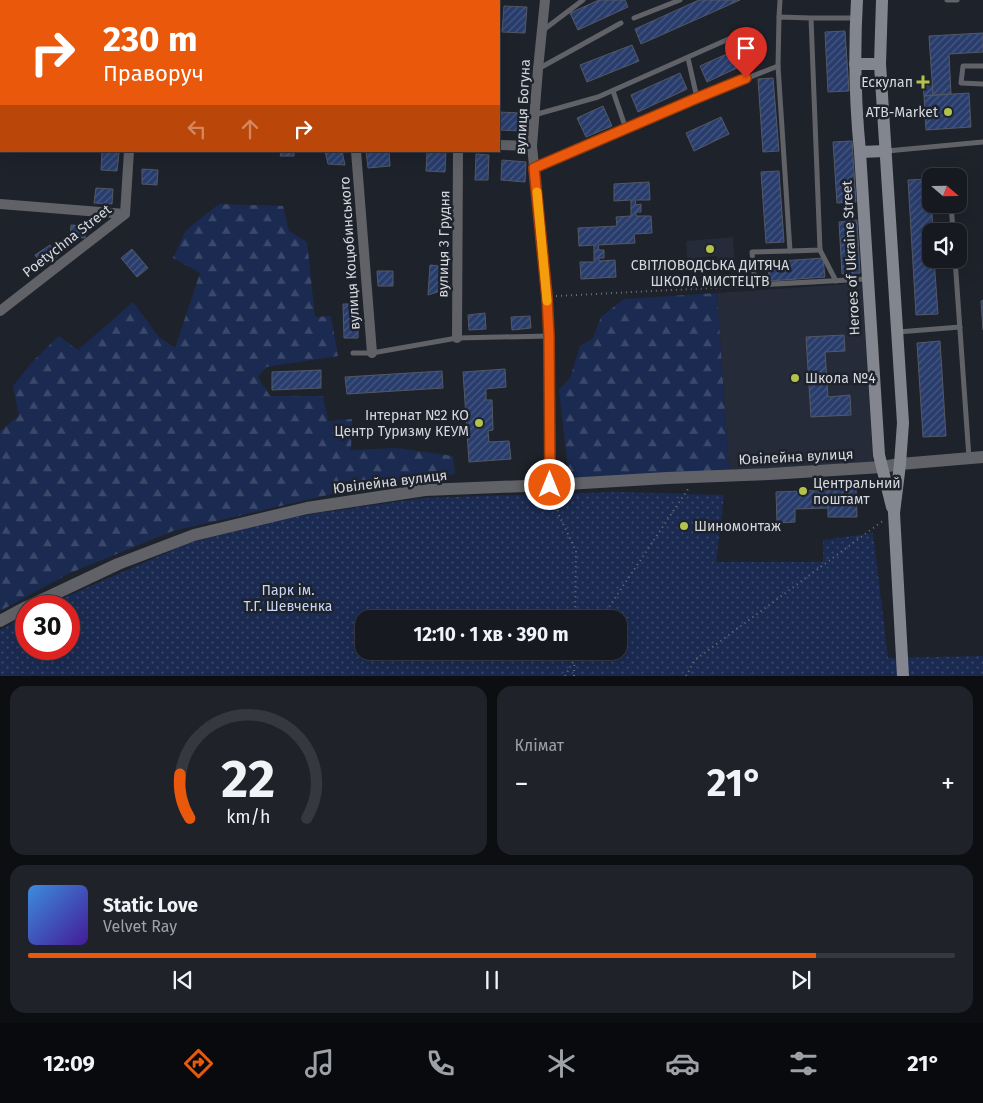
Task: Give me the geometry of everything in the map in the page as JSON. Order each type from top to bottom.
[{"type":"main road","name":"Heroes of Ukraine Street","points":[[857,0],[856,110],[879,455],[894,513]]},
{"type":"main road","name":"Heroes of Ukraine Street","points":[[882,0],[880,64],[903,423],[894,513],[903,676]]},
{"type":"main road","points":[[855,64],[880,64]]},
{"type":"main road","points":[[860,152],[886,151]]},
{"type":"street","name":"вулиця Богуна","points":[[545,0],[532,146],[547,297],[550,485]]},
{"type":"street","points":[[500,145],[532,146]]},
{"type":"street","name":"Poetychna Street","points":[[0,311],[125,214],[129,152]]},
{"type":"street","name":"вулиця Коцюбинського","points":[[356,152],[372,353]]},
{"type":"street","name":"вулиця 3 Грудня","points":[[457,338],[458,152]]},
{"type":"street","points":[[0,204],[125,214]]},
{"type":"street","name":"Ювілейна вулиця","points":[[53,595],[118,564],[194,535],[307,508],[425,490],[882,467],[983,457]]},
{"type":"street","name":"Ювілейна вулиця","points":[[0,621],[15,614]]},
{"type":"lane","points":[[542,31],[583,0]]},
{"type":"lane","points":[[634,18],[680,0]]},
{"type":"lane","points":[[780,0],[778,66],[790,251]]},
{"type":"lane","points":[[947,0],[957,0]]},
{"type":"lane","points":[[779,17],[856,18]]},
{"type":"lane","points":[[811,18],[820,250],[836,281]]},
{"type":"lane","points":[[538,70],[621,23]]},
{"type":"lane","points":[[534,115],[598,97],[749,30]]},
{"type":"lane","points":[[688,58],[697,98]]},
{"type":"lane","points":[[534,168],[697,98],[778,66]]},
{"type":"lane","points":[[983,66],[963,66],[961,83],[983,84]]},
{"type":"lane","points":[[613,91],[626,129]]},
{"type":"lane","points":[[886,151],[983,142]]},
{"type":"lane","points":[[820,250],[752,252],[755,285],[867,279]]},
{"type":"lane","points":[[956,268],[969,459]]},
{"type":"lane","points":[[896,332],[960,327]]},
{"type":"lane","points":[[352,353],[372,353],[457,338],[549,336]]},
{"type":"path","points":[[547,297],[755,285]]},
{"type":"path","points":[[607,610],[696,476]]},
{"type":"path","points":[[550,485],[559,515],[576,551],[575,610]]},
{"type":"path","points":[[686,676],[695,660],[894,513]]},
{"type":"path","points":[[565,676],[573,660]]},
{"type":"path","points":[[574,660],[574,676]]},
{"type":"shaded area","name":"СВІТЛОВОДСЬКА ДИТЯЧА ШКОЛА МИСТЕЦТВ","points":[[733,237],[735,267],[719,269],[717,256],[702,257],[703,270],[688,271],[686,241]]},
{"type":"shaded area","name":"Школа №4","points":[[862,283],[873,462],[729,470],[717,293]]},
{"type":"green space","points":[[219,204],[283,206],[289,231],[307,242],[315,317],[331,316],[338,356],[266,367],[258,377],[270,396],[323,396],[328,421],[352,419],[351,450],[397,448],[453,456],[455,474],[375,484],[173,531],[70,573],[29,595],[15,595],[15,603],[0,611],[0,431],[19,416],[13,386],[33,361],[59,336],[78,350],[133,302],[159,337],[175,348],[200,273],[173,258],[186,230]]},
{"type":"green space","points":[[717,293],[729,470],[569,478],[559,390],[570,378],[580,346],[593,338],[601,317],[624,299]]},
{"type":"green space","name":"Парк ім. Т.Г. Шевченка","points":[[617,492],[724,495],[716,562],[823,562],[823,540],[873,533],[888,658],[983,656],[983,676],[0,676],[0,630],[15,622],[15,660],[80,660],[80,595],[70,595],[189,543],[291,517],[423,498]]},
{"type":"building","points":[[599,0],[625,0],[628,7],[578,30],[570,13]]},
{"type":"building","points":[[699,0],[740,0],[641,44],[635,29]]},
{"type":"building","points":[[504,6],[527,7],[525,33],[502,32]]},
{"type":"building","points":[[845,31],[849,91],[828,92],[825,32]]},
{"type":"building","points":[[983,33],[983,52],[949,54],[951,94],[933,95],[929,36]]},
{"type":"building","points":[[749,44],[756,59],[707,82],[700,66]]},
{"type":"building","points":[[632,45],[639,61],[587,82],[580,65]]},
{"type":"building","points":[[680,73],[687,89],[638,112],[631,95]]},
{"type":"building","points":[[773,78],[779,151],[763,152],[758,79]]},
{"type":"building","points":[[932,81],[933,95],[924,96],[923,82]]},
{"type":"building","name":"ATB-Market","points":[[969,93],[971,127],[926,130],[924,96]]},
{"type":"building","points":[[603,106],[612,126],[586,137],[577,118]]},
{"type":"building","points":[[500,112],[521,113],[521,131],[500,130]]},
{"type":"building","points":[[721,117],[729,134],[694,151],[686,133]]},
{"type":"building","points":[[852,141],[856,202],[837,203],[833,142]]},
{"type":"building","points":[[102,152],[119,153],[117,171],[101,170]]},
{"type":"building","points":[[282,152],[294,152],[294,156],[280,156]]},
{"type":"building","points":[[325,152],[342,152],[345,165],[328,164]]},
{"type":"building","points":[[366,152],[389,152],[390,166],[368,168]]},
{"type":"building","points":[[427,152],[446,152],[445,172],[426,171]]},
{"type":"building","points":[[476,154],[489,155],[488,180],[475,180]]},
{"type":"building","points":[[502,160],[526,162],[525,182],[501,180]]},
{"type":"building","points":[[142,169],[158,170],[157,185],[142,184]]},
{"type":"building","points":[[779,171],[784,242],[766,243],[761,172]]},
{"type":"building","points":[[922,179],[922,213],[932,213],[933,223],[922,223],[922,268],[935,268],[938,314],[916,315],[908,180]]},
{"type":"building","points":[[649,182],[650,200],[635,200],[636,205],[641,204],[641,212],[636,212],[636,216],[651,216],[652,233],[634,234],[635,243],[598,245],[599,250],[604,250],[604,258],[599,258],[599,261],[615,260],[616,277],[581,279],[580,262],[594,262],[594,245],[579,246],[578,228],[617,226],[616,217],[631,216],[631,200],[614,201],[614,184]]},
{"type":"building","points":[[96,188],[113,189],[112,204],[94,203]]},
{"type":"building","points":[[857,220],[860,273],[842,274],[839,222]]},
{"type":"building","points":[[71,225],[86,226],[85,238],[70,237]]},
{"type":"building","points":[[50,245],[58,256],[43,267],[35,255]]},
{"type":"building","points":[[132,249],[148,268],[137,277],[121,258]]},
{"type":"building","points":[[823,258],[825,277],[769,281],[768,262]]},
{"type":"building","points":[[430,265],[448,267],[447,289],[428,295]]},
{"type":"building","points":[[377,271],[393,271],[393,286],[378,286]]},
{"type":"building","points":[[983,300],[983,330],[981,301]]},
{"type":"building","points":[[343,304],[358,304],[358,338],[344,338]]},
{"type":"building","points":[[485,313],[486,329],[469,330],[468,315]]},
{"type":"building","points":[[530,316],[531,328],[512,330],[511,317]]},
{"type":"building","points":[[844,335],[845,351],[825,352],[828,397],[850,395],[851,415],[811,417],[806,337]]},
{"type":"building","points":[[940,341],[946,436],[923,437],[917,343]]},
{"type":"building","name":"Інтернат №2 КО Центр Туризму КЕУМ","points":[[505,369],[506,387],[486,389],[486,400],[492,400],[493,430],[488,431],[489,442],[509,441],[511,459],[469,462],[463,372]]},
{"type":"building","points":[[321,370],[321,388],[272,390],[272,372]]},
{"type":"building","points":[[442,371],[443,388],[347,394],[345,377]]},
{"type":"building","points":[[856,489],[857,517],[828,517],[828,508],[795,509],[795,522],[777,523],[776,492]]},
{"type":"slow traffic","points":[[537,192],[547,301]]},
{"type":"place","name":"Ескулап","points":[[923,82]]},
{"type":"place","name":"ATB-Market","points":[[948,112]]},
{"type":"place","name":"СВІТЛОВОДСЬКА ДИТЯЧА ШКОЛА МИСТЕЦТВ","points":[[710,249]]},
{"type":"place","name":"Школа №4","points":[[795,378]]},
{"type":"place","name":"Інтернат №2 КО Центр Туризму КЕУМ","points":[[479,423]]},
{"type":"place","name":"Центральний поштамт","points":[[803,491]]},
{"type":"place","name":"Шиномонтаж","points":[[684,526]]},
{"type":"route","points":[[550,485],[549,336],[534,168],[746,78]]}]
